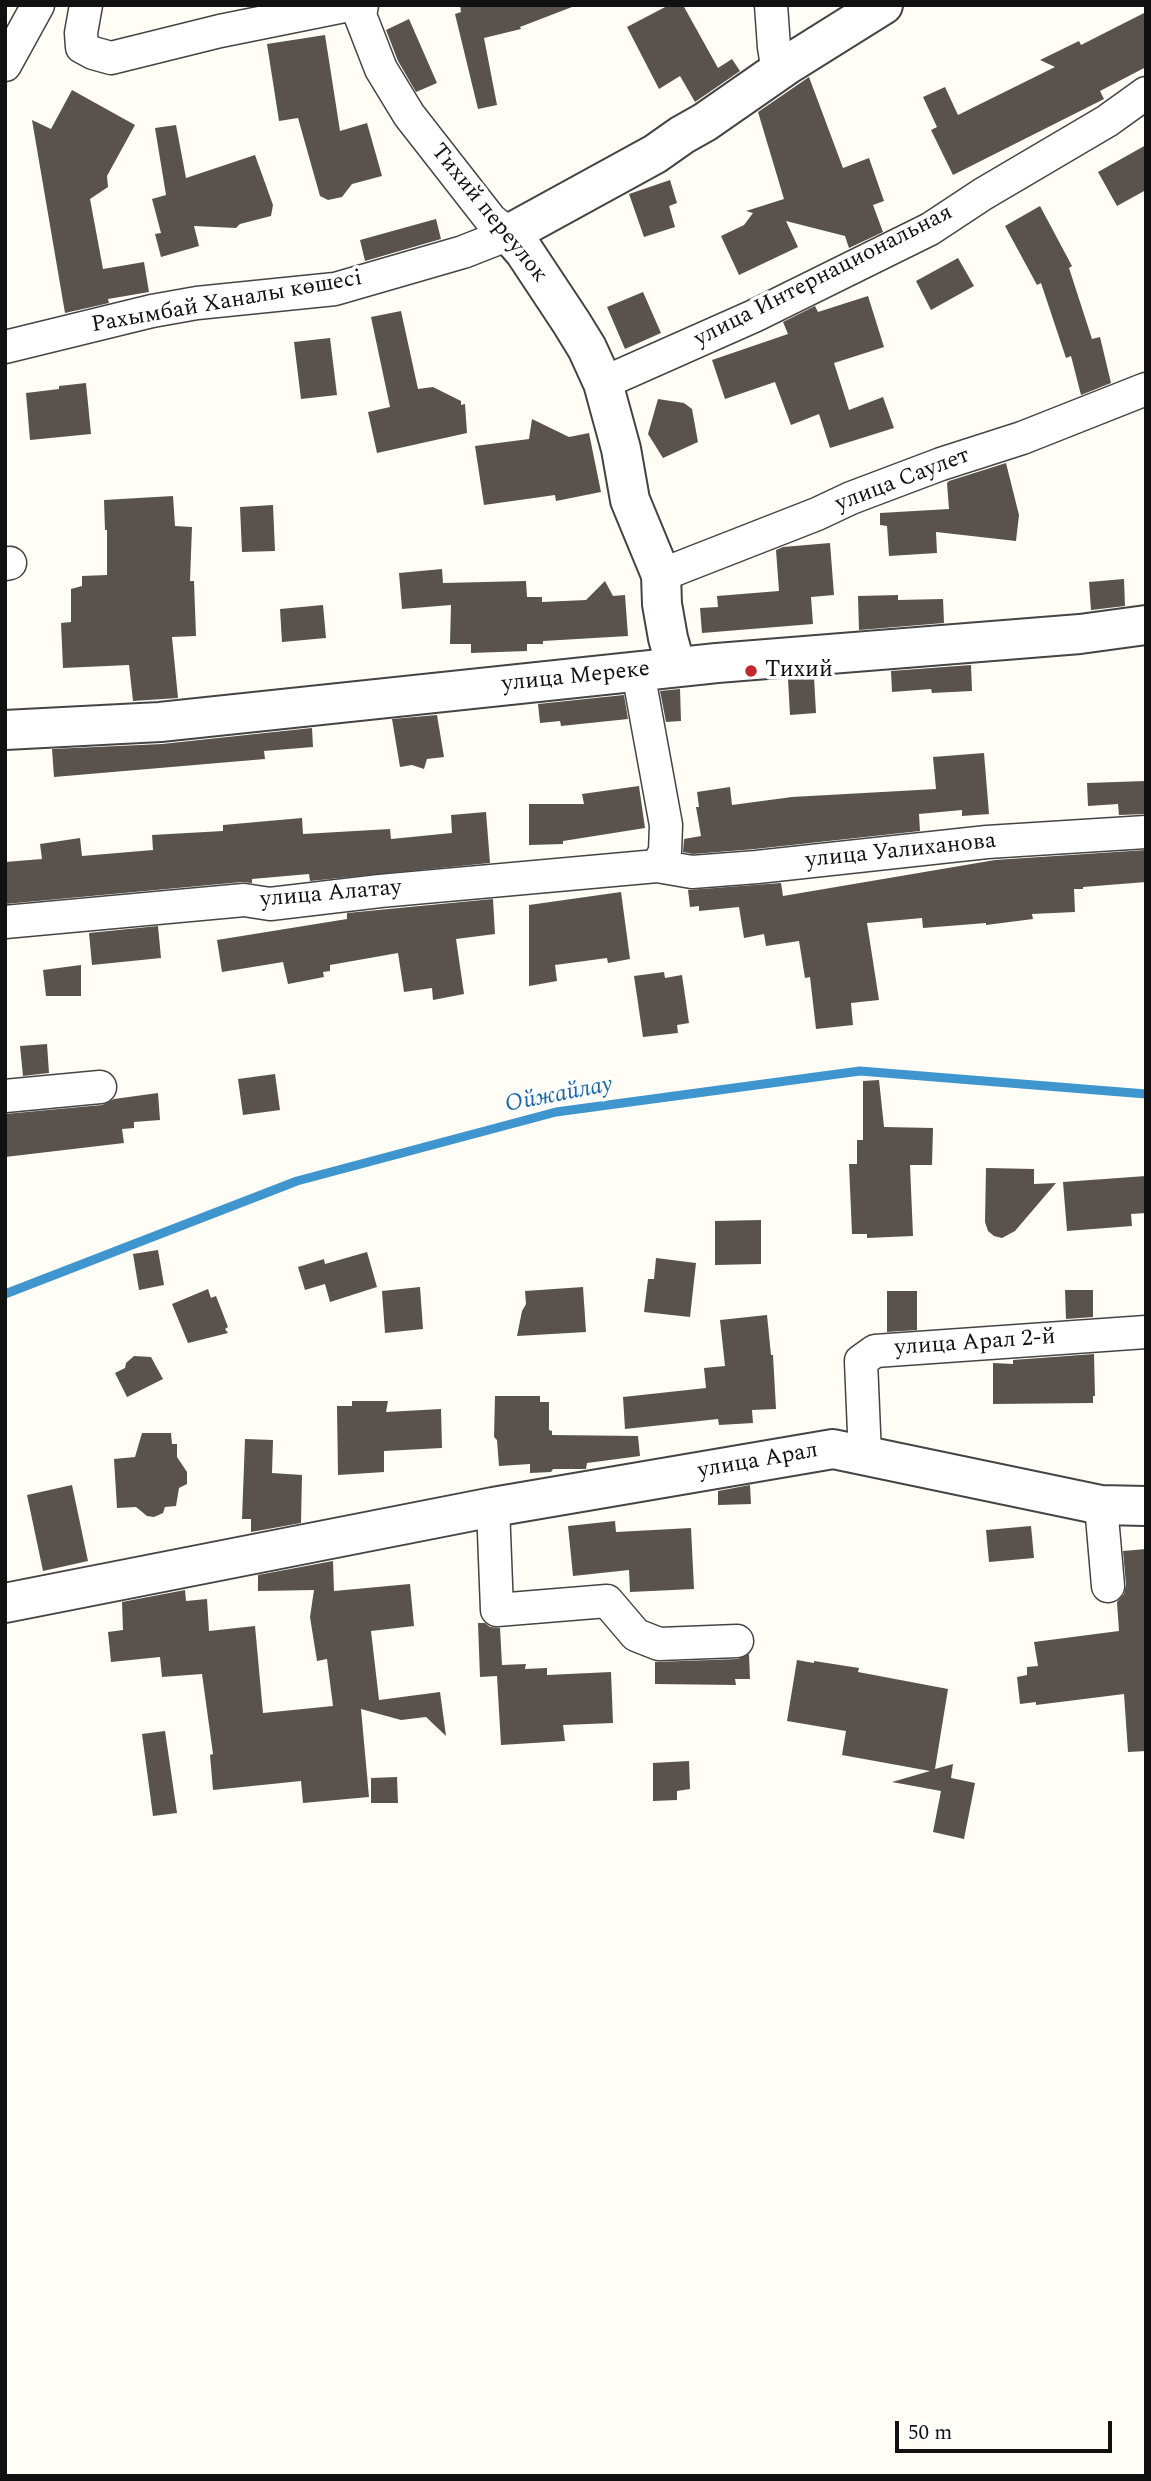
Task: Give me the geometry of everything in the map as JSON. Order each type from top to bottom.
[{"type":"street","points":[[5,65],[38,5]]},
{"type":"street","points":[[86,5],[81,33],[82,47],[111,58],[220,31],[349,5]]},
{"type":"street","name":"Тихий переулок","points":[[362,5],[360,15],[382,69],[409,115],[491,220],[509,234],[524,251],[587,348],[603,383],[621,449],[631,500],[661,575],[662,604],[676,667]]},
{"type":"street","points":[[771,5],[778,72]]},
{"type":"street","name":"Рахымбай Ханалы көшесі","points":[[5,347],[152,311],[197,303],[335,289],[424,264],[509,234],[655,154],[883,5]]},
{"type":"street","name":"улица Интернациональная","points":[[603,383],[754,316],[930,229],[983,194],[1107,121],[1146,93]]},
{"type":"street","name":"улица Саулет","points":[[661,575],[851,498],[941,464],[1022,438],[1146,389]]},
{"type":"street","name":"улица Мереке","points":[[5,730],[160,722],[676,667],[1080,634],[1146,625]]},
{"type":"street","points":[[638,672],[666,825],[665,852],[657,866]]},
{"type":"street","name":"улица Уалиханова","points":[[657,866],[692,872],[987,842],[1146,832]]},
{"type":"street","name":"улица Алатау","points":[[5,922],[244,900],[270,905],[380,891],[657,866]]},
{"type":"street","points":[[5,1096],[100,1087]]},
{"type":"street","name":"улица Арал 2-й","points":[[865,1456],[861,1362],[875,1351],[1146,1332]]},
{"type":"street","name":"улица Арал","points":[[5,1604],[493,1507],[833,1449],[1101,1505],[1146,1506]]},
{"type":"street","points":[[1101,1505],[1108,1586]]},
{"type":"street","points":[[493,1507],[497,1610],[607,1601],[636,1635],[659,1644],[737,1641]]},
{"type":"building","points":[[460,5],[572,7],[520,27],[521,29],[484,38],[497,105],[478,109],[455,14],[461,12]]},
{"type":"building","points":[[669,5],[683,5],[718,68],[732,59],[740,71],[695,102],[680,76],[659,89],[627,27]]},
{"type":"building","points":[[1146,12],[1146,67],[1100,91],[1104,99],[953,175],[931,130],[937,127],[923,97],[945,87],[958,115],[1055,67],[1040,60],[1079,41],[1081,45]]},
{"type":"building","points":[[409,19],[437,83],[416,92],[398,61],[386,30]]},
{"type":"building","points":[[325,35],[340,131],[367,123],[382,176],[352,184],[342,197],[328,200],[320,196],[298,118],[279,121],[267,44]]},
{"type":"building","points":[[809,77],[843,168],[869,158],[884,201],[873,205],[883,232],[849,248],[845,236],[786,221],[798,247],[739,275],[721,236],[744,225],[753,213],[746,211],[784,199],[758,112]]},
{"type":"building","points":[[72,90],[135,125],[107,176],[108,187],[90,199],[103,269],[144,262],[149,292],[108,299],[109,303],[65,313],[32,120],[51,129]]},
{"type":"building","points":[[176,125],[186,178],[255,155],[273,205],[271,216],[240,224],[236,228],[194,226],[199,246],[161,257],[155,234],[161,233],[152,199],[166,195],[155,128]]},
{"type":"building","points":[[1146,145],[1146,190],[1117,206],[1098,172]]},
{"type":"building","points":[[670,180],[677,203],[669,206],[675,227],[644,237],[629,194]]},
{"type":"building","points":[[1040,206],[1072,266],[1069,268],[1092,339],[1100,337],[1111,383],[1081,395],[1071,356],[1066,358],[1041,283],[1037,285],[1005,226]]},
{"type":"building","points":[[436,219],[441,239],[365,261],[360,240]]},
{"type":"building","points":[[958,258],[974,286],[931,310],[916,281]]},
{"type":"building","points":[[643,292],[661,333],[625,349],[607,307]]},
{"type":"building","points":[[868,296],[884,347],[834,363],[849,410],[883,397],[894,428],[830,448],[819,414],[791,425],[775,382],[725,399],[712,360],[788,334],[783,322],[815,306],[818,312]]},
{"type":"building","points":[[401,311],[418,389],[433,387],[461,401],[461,405],[465,404],[467,433],[377,453],[368,412],[390,407],[371,317]]},
{"type":"building","points":[[330,338],[337,395],[301,399],[294,342]]},
{"type":"building","points":[[86,383],[91,434],[30,440],[26,393]]},
{"type":"building","points":[[658,399],[684,403],[692,409],[698,442],[663,458],[648,434]]},
{"type":"building","points":[[532,419],[569,437],[589,433],[601,492],[556,501],[555,495],[484,505],[475,446],[529,439]]},
{"type":"building","points":[[1006,463],[1019,515],[1016,541],[936,532],[937,553],[889,556],[887,526],[880,525],[880,513],[949,509],[949,481]]},
{"type":"building","points":[[173,496],[175,526],[192,527],[190,581],[194,581],[196,636],[172,637],[178,698],[133,701],[129,665],[63,668],[61,623],[71,622],[71,589],[82,586],[82,576],[107,575],[104,500]]},
{"type":"building","points":[[273,505],[275,551],[242,552],[240,507]]},
{"type":"building","points":[[830,543],[834,595],[811,597],[813,624],[702,633],[700,608],[718,607],[717,596],[779,591],[776,550]]},
{"type":"building","points":[[442,569],[443,583],[526,581],[527,597],[542,597],[542,602],[586,600],[605,581],[613,596],[625,595],[628,636],[543,641],[543,644],[527,644],[527,651],[471,653],[471,644],[450,644],[451,605],[402,609],[399,573]]},
{"type":"building","points":[[1124,579],[1125,606],[1091,610],[1089,582]]},
{"type":"building","points":[[898,595],[898,600],[943,599],[944,623],[859,630],[858,596]]},
{"type":"building","points":[[323,605],[326,638],[282,642],[280,609]]},
{"type":"building","points":[[971,665],[972,691],[932,693],[931,689],[892,692],[891,671]]},
{"type":"building","points":[[814,677],[816,713],[790,715],[788,679]]},
{"type":"building","points":[[680,689],[681,721],[666,722],[660,691]]},
{"type":"building","points":[[624,695],[628,719],[561,726],[560,721],[540,723],[538,704]]},
{"type":"building","points":[[437,715],[444,757],[427,759],[424,769],[412,765],[400,767],[392,719]]},
{"type":"building","points":[[312,728],[313,747],[264,751],[265,759],[54,777],[52,749],[162,744]]},
{"type":"building","points":[[984,753],[989,814],[962,816],[962,810],[919,814],[920,831],[755,849],[693,854],[683,852],[684,839],[701,836],[696,807],[699,807],[697,792],[730,787],[732,805],[792,797],[936,789],[933,757]]},
{"type":"building","points":[[1146,781],[1146,814],[1119,815],[1118,804],[1088,806],[1087,783]]},
{"type":"building","points":[[639,786],[645,828],[563,841],[563,844],[529,845],[529,804],[584,804],[582,794]]},
{"type":"building","points":[[486,812],[490,863],[310,881],[309,874],[252,879],[252,883],[5,904],[5,862],[42,859],[40,844],[80,838],[82,856],[153,850],[152,835],[223,831],[223,825],[302,818],[303,834],[390,829],[391,839],[452,833],[451,815]]},
{"type":"building","points":[[1146,850],[1146,882],[1074,889],[1075,912],[1032,914],[1033,919],[986,925],[923,928],[922,918],[867,923],[879,1000],[851,1003],[853,1025],[816,1029],[810,977],[805,978],[799,941],[766,946],[764,934],[744,938],[739,907],[699,911],[699,906],[690,907],[688,890],[781,883],[783,896],[995,860]]},
{"type":"building","points":[[621,892],[630,959],[608,963],[607,958],[555,965],[557,981],[529,986],[529,905]]},
{"type":"building","points":[[493,899],[495,934],[456,939],[464,994],[433,1000],[432,988],[404,992],[398,953],[330,965],[330,971],[323,972],[324,977],[288,984],[283,962],[222,972],[217,940],[347,919],[347,913]]},
{"type":"building","points":[[158,926],[161,958],[92,965],[89,933]]},
{"type":"building","points":[[81,965],[81,996],[46,996],[43,970]]},
{"type":"building","points":[[664,972],[665,978],[682,975],[689,1023],[677,1025],[678,1033],[643,1037],[634,976]]},
{"type":"building","points":[[47,1044],[49,1073],[23,1076],[20,1046]]},
{"type":"building","points":[[275,1074],[280,1110],[243,1115],[238,1079]]},
{"type":"building","points":[[879,1080],[884,1127],[933,1128],[932,1165],[910,1165],[913,1236],[867,1238],[867,1234],[852,1234],[849,1164],[857,1164],[857,1140],[863,1140],[863,1081]]},
{"type":"building","points":[[158,1093],[160,1120],[134,1122],[134,1128],[122,1129],[124,1143],[5,1157],[5,1114],[102,1105],[114,1099]]},
{"type":"building","points":[[986,1168],[1034,1169],[1034,1184],[1056,1183],[1015,1231],[1002,1238],[988,1231],[985,1222]]},
{"type":"building","points":[[1146,1176],[1146,1213],[1131,1214],[1132,1226],[1067,1231],[1063,1182]]},
{"type":"building","points":[[761,1220],[761,1264],[715,1265],[715,1221]]},
{"type":"building","points":[[158,1250],[164,1285],[139,1290],[133,1254]]},
{"type":"building","points":[[367,1252],[377,1287],[330,1302],[325,1284],[305,1290],[298,1267],[324,1259],[325,1264]]},
{"type":"building","points":[[656,1258],[696,1263],[690,1317],[644,1312],[648,1279],[654,1279]]},
{"type":"building","points":[[420,1287],[423,1329],[385,1333],[382,1291]]},
{"type":"building","points":[[583,1287],[586,1332],[517,1336],[526,1304],[525,1291]]},
{"type":"building","points":[[208,1289],[211,1298],[216,1296],[228,1333],[188,1343],[172,1304]]},
{"type":"building","points":[[1065,1290],[1093,1290],[1093,1317],[1066,1319]]},
{"type":"building","points":[[887,1291],[917,1291],[917,1330],[887,1332]]},
{"type":"building","points":[[767,1315],[773,1355],[776,1409],[752,1410],[753,1423],[719,1425],[718,1419],[625,1429],[623,1397],[706,1388],[704,1368],[725,1366],[720,1320]]},
{"type":"building","points":[[1094,1354],[1093,1403],[993,1404],[993,1363],[1013,1364],[1013,1360]]},
{"type":"building","points":[[134,1356],[151,1357],[163,1379],[127,1397],[115,1373],[125,1368],[126,1363]]},
{"type":"building","points":[[495,1396],[540,1396],[540,1402],[549,1402],[549,1430],[552,1435],[638,1436],[640,1456],[587,1463],[586,1469],[553,1469],[551,1472],[530,1473],[530,1464],[499,1466],[497,1440],[494,1437]]},
{"type":"building","points":[[352,1401],[388,1401],[386,1412],[441,1409],[442,1448],[384,1451],[384,1472],[338,1475],[337,1406],[352,1406]]},
{"type":"building","points":[[142,1433],[171,1433],[172,1444],[177,1444],[177,1457],[187,1472],[187,1484],[179,1488],[176,1506],[165,1507],[163,1513],[154,1517],[147,1516],[136,1507],[117,1508],[114,1459],[135,1457]]},
{"type":"building","points":[[245,1439],[273,1440],[272,1473],[302,1475],[301,1523],[251,1532],[251,1519],[242,1519]]},
{"type":"building","points":[[72,1485],[88,1561],[43,1571],[27,1495]]},
{"type":"building","points":[[750,1485],[751,1504],[718,1505],[718,1491]]},
{"type":"building","points":[[615,1521],[616,1532],[691,1528],[694,1589],[630,1592],[629,1570],[573,1576],[568,1526]]},
{"type":"building","points":[[1031,1526],[1034,1558],[989,1562],[986,1530]]},
{"type":"building","points":[[1146,1549],[1146,1751],[1128,1752],[1124,1694],[1036,1705],[1036,1702],[1020,1704],[1017,1677],[1027,1675],[1027,1667],[1038,1666],[1034,1642],[1119,1631],[1117,1602],[1124,1594],[1126,1585],[1123,1551]]},
{"type":"building","points":[[333,1561],[334,1591],[410,1584],[414,1626],[371,1631],[379,1700],[440,1692],[446,1736],[426,1717],[401,1720],[361,1709],[369,1797],[303,1803],[301,1781],[213,1790],[210,1755],[213,1754],[202,1674],[162,1677],[160,1657],[111,1662],[108,1632],[123,1630],[122,1602],[185,1590],[186,1601],[207,1599],[209,1631],[255,1626],[263,1713],[333,1706],[327,1659],[317,1661],[310,1617],[314,1590],[258,1591],[258,1575]]},
{"type":"building","points":[[478,1623],[500,1628],[502,1665],[526,1664],[525,1669],[547,1668],[547,1675],[611,1672],[613,1723],[563,1725],[565,1741],[501,1745],[497,1676],[480,1677]]},
{"type":"building","points":[[749,1654],[750,1679],[735,1679],[736,1685],[655,1684],[655,1662],[738,1659]]},
{"type":"building","points":[[797,1660],[859,1668],[858,1672],[948,1689],[935,1769],[953,1764],[951,1778],[975,1783],[964,1839],[933,1832],[941,1791],[892,1782],[930,1771],[842,1755],[846,1731],[787,1721]]},
{"type":"building","points":[[165,1731],[177,1813],[153,1816],[142,1734]]},
{"type":"building","points":[[689,1761],[690,1789],[677,1791],[677,1800],[653,1801],[653,1763]]},
{"type":"building","points":[[397,1777],[398,1803],[371,1803],[371,1778]]},
{"type":"waterway","name":"Ойжайлау","points":[[5,1294],[297,1181],[556,1112],[860,1071],[1146,1094]]},
{"type":"place","name":"Тихий","points":[[751,671]]}]
